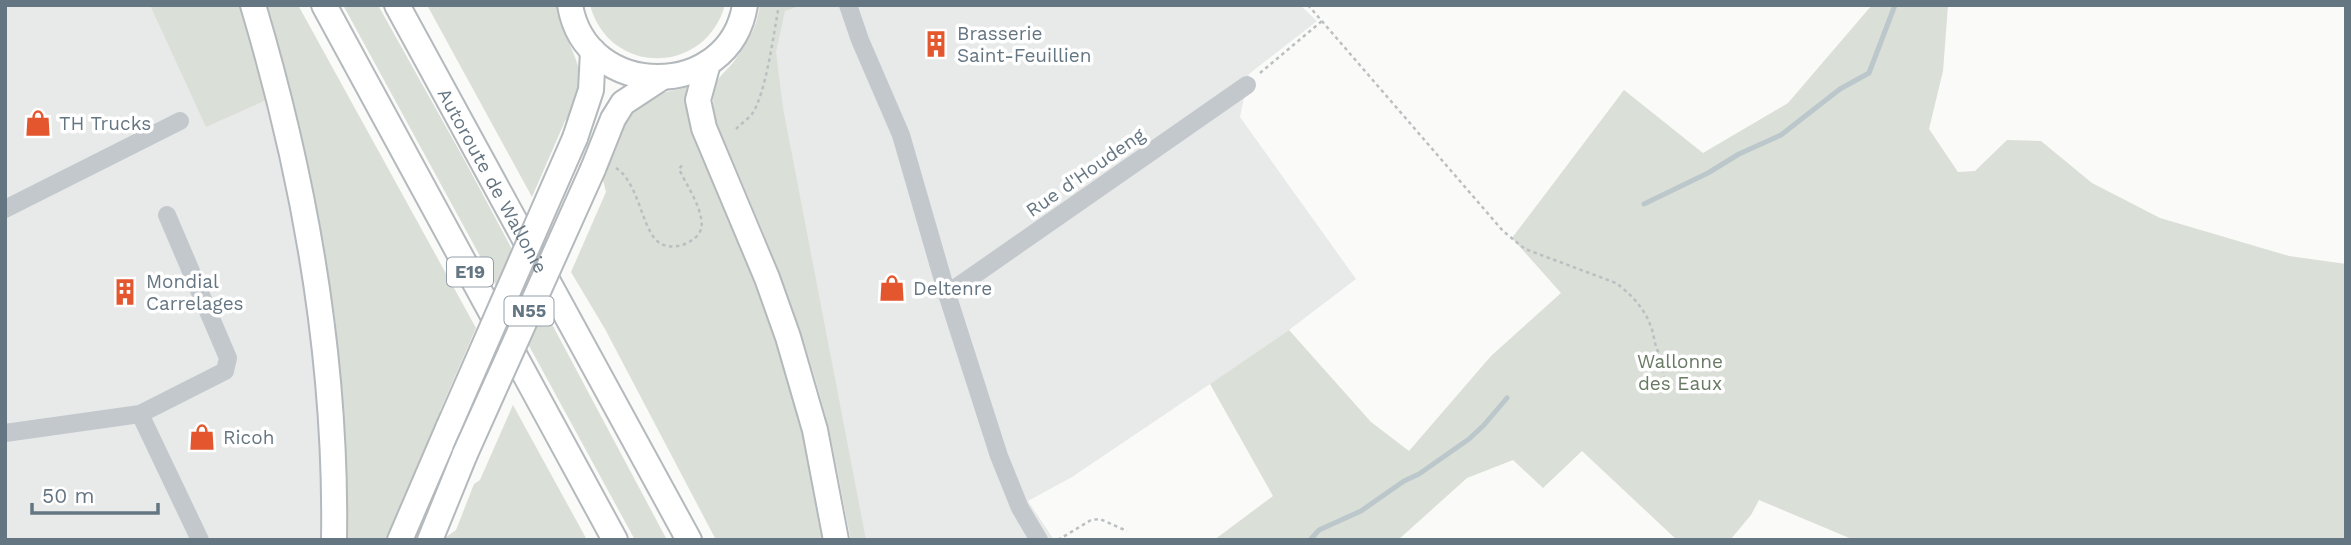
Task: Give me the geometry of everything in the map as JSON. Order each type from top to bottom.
[{"type":"highway","points":[[253,5],[270,62],[311,240],[327,356],[334,454],[334,540]]},
{"type":"highway","name":"E19","points":[[324,5],[615,540]]},
{"type":"highway","name":"Autoroute de Wallonie","points":[[397,5],[689,540]]},
{"type":"highway","name":"N55","points":[[570,5],[580,34],[593,51],[621,71],[661,78],[685,74],[708,63],[724,48],[737,30],[745,5]]},
{"type":"highway","name":"N55","points":[[400,540],[575,138],[591,90],[593,51]]},
{"type":"highway","points":[[708,63],[698,100],[704,128],[767,278],[788,337],[815,430],[836,540]]},
{"type":"highway","name":"N55","points":[[430,540],[465,454],[600,169],[613,119],[623,103],[661,78]]},
{"type":"street","points":[[848,5],[864,51],[901,135],[947,294],[1005,474],[1020,508],[1039,540]]},
{"type":"street","name":"Rue d'Houdeng","points":[[947,294],[1247,85]]},
{"type":"street","points":[[5,209],[180,121]]},
{"type":"street","points":[[5,432],[140,414],[225,371],[228,358],[167,215]]},
{"type":"street","points":[[140,414],[200,540]]},
{"type":"path","points":[[736,129],[752,114],[759,96],[779,5]]},
{"type":"path","points":[[1308,5],[1503,231],[1525,249],[1616,282],[1628,291],[1652,328],[1665,382]]},
{"type":"path","points":[[1247,85],[1322,21]]},
{"type":"path","points":[[600,169],[615,167],[622,172],[656,239],[674,247],[694,239],[702,223],[700,211],[679,169],[684,163]]},
{"type":"path","points":[[1058,540],[1091,520],[1100,519],[1127,531]]},
{"type":"shaded area","points":[[5,5],[244,5],[301,236],[320,425],[323,540],[5,540]]},
{"type":"shaded area","points":[[760,5],[1300,5],[1317,21],[1249,74],[1240,117],[1356,279],[1289,330],[1210,384],[1072,477],[1028,501],[1054,540],[851,540],[825,414],[803,341],[770,249],[713,110],[714,87],[735,61],[755,28]]},
{"type":"green space","points":[[150,5],[244,5],[266,100],[206,127]]},
{"type":"green space","points":[[265,5],[298,5],[476,328],[440,411],[440,423],[388,540],[345,540],[340,371],[335,318],[324,252],[277,45]]},
{"type":"green space","points":[[343,5],[378,5],[465,161],[667,540],[635,540]]},
{"type":"green space","points":[[427,5],[557,5],[577,63],[580,91],[576,106],[565,121],[532,197]]},
{"type":"green space","points":[[590,5],[725,5],[714,28],[698,45],[679,55],[657,58],[636,55],[616,45],[600,28]]},
{"type":"green space","points":[[760,5],[802,5],[785,11],[776,52],[783,108],[866,540],[851,540],[829,429],[815,377],[777,267],[715,115],[715,86],[748,41]]},
{"type":"green space","name":"Wallonne des Eaux","points":[[1872,5],[1948,5],[1943,71],[1929,129],[1958,172],[1975,171],[2007,140],[2041,141],[2092,183],[2160,218],[2289,256],[2346,264],[2346,540],[1854,540],[1759,500],[1751,515],[1730,540],[1677,540],[1582,451],[1543,488],[1513,460],[1467,478],[1398,540],[1214,540],[1273,496],[1210,384],[1289,330],[1371,422],[1409,451],[1491,356],[1561,293],[1512,238],[1624,90],[1703,153],[1788,103]]},
{"type":"green space","points":[[689,87],[798,404],[825,540],[716,540],[605,329],[571,272],[606,192],[601,172],[623,122],[632,110],[657,94]]},
{"type":"green space","points":[[513,405],[587,540],[442,540],[456,530],[474,484],[480,480]]},
{"type":"waterway","points":[[1644,204],[1781,135],[1840,89],[1869,73],[1895,5]]},
{"type":"waterway","points":[[1310,540],[1319,530],[1361,511],[1469,439],[1507,398]]},
{"type":"place","name":"Brasserie Saint-Feuillien","points":[[936,44]]},
{"type":"place","name":"TH Trucks","points":[[38,123]]},
{"type":"place","name":"Deltenre","points":[[892,288]]},
{"type":"place","name":"Mondial Carrelages","points":[[125,292]]},
{"type":"place","name":"Ricoh","points":[[202,437]]}]
